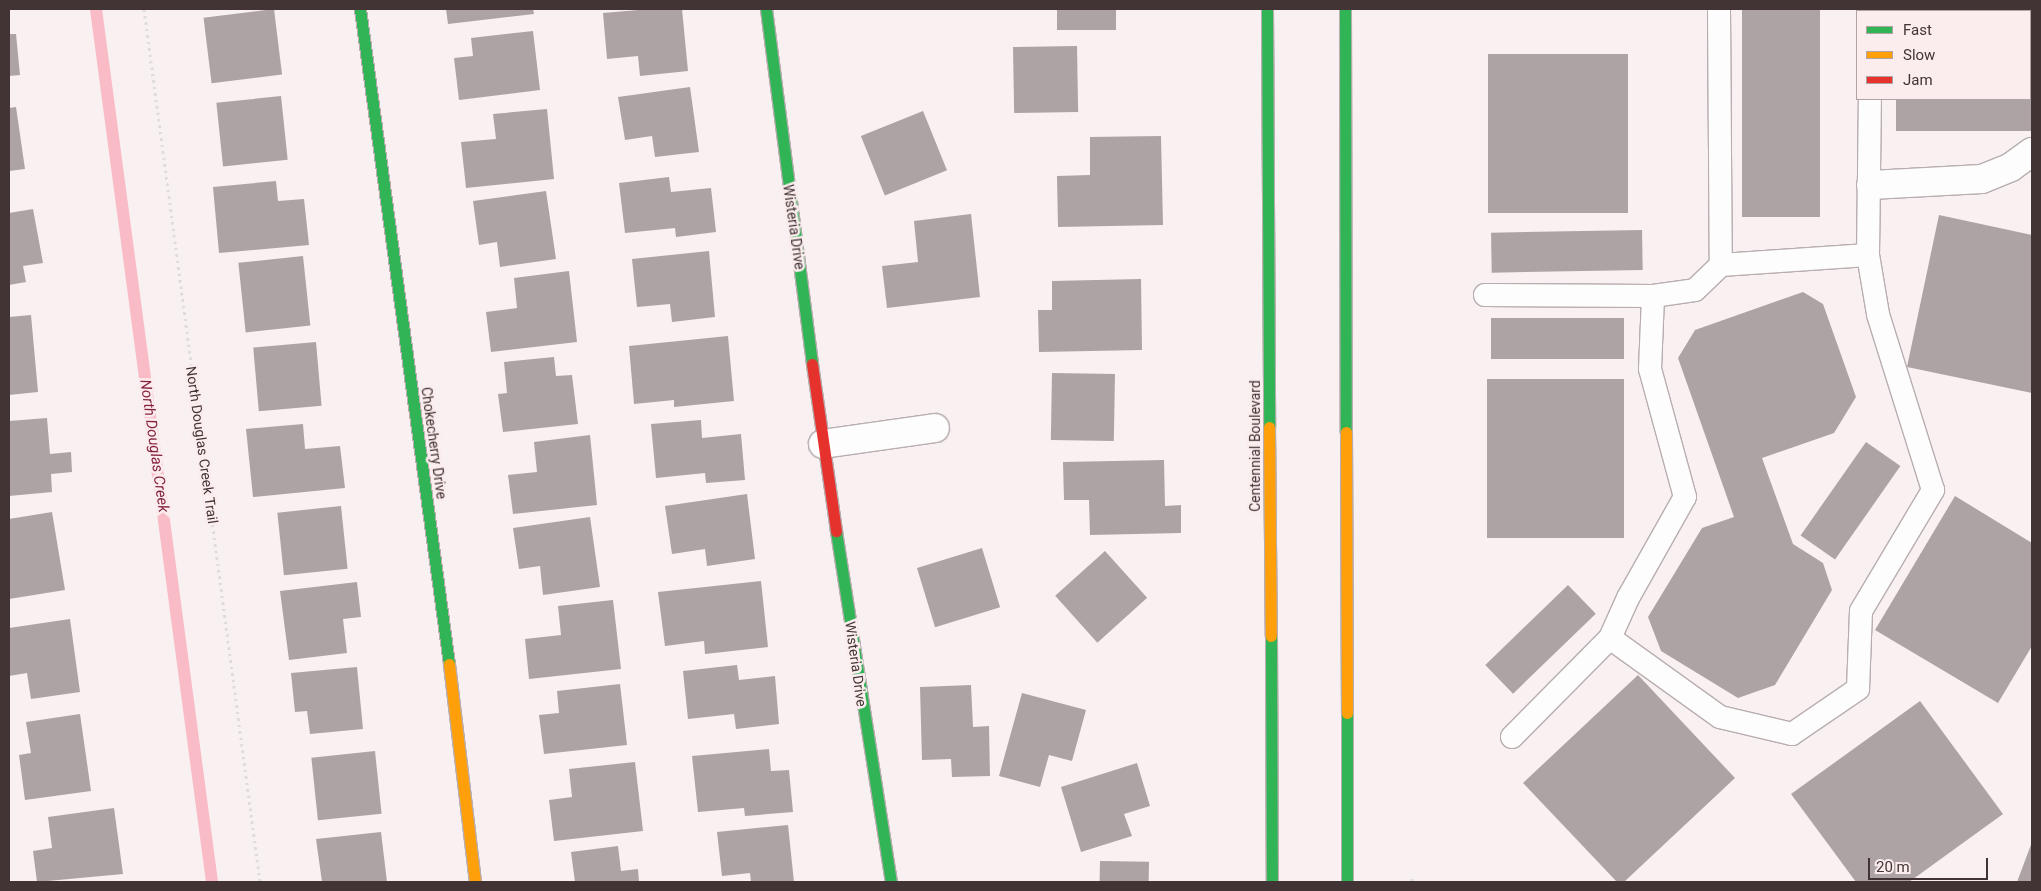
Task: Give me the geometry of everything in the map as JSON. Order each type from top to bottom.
[{"type":"street","name":"Chokecherry Drive","points":[[360,9],[441,598],[475,882]]},
{"type":"street","name":"Wisteria Drive","points":[[766,9],[823,444],[878,812],[891,882]]},
{"type":"street","name":"Centennial Boulevard","points":[[1267,9],[1272,882]]},
{"type":"street","points":[[1345,9],[1347,882]]},
{"type":"street","points":[[1870,185],[1982,179],[2011,167],[2032,152]]},
{"type":"street","points":[[823,444],[935,428]]},
{"type":"lane","points":[[1719,9],[1721,265]]},
{"type":"lane","points":[[1610,638],[1720,717],[1792,734],[1858,689],[1861,611],[1933,490],[1878,314],[1868,255],[1870,100]]},
{"type":"lane","points":[[1485,296],[1653,296],[1695,290],[1721,265],[1868,255]]},
{"type":"lane","points":[[1512,737],[1610,638],[1628,598],[1685,497],[1650,369],[1653,296]]},
{"type":"path","name":"North Douglas Creek Trail","points":[[144,9],[260,882]]},
{"type":"building","points":[[274,9],[282,75],[212,83],[204,18]]},
{"type":"building","points":[[446,9],[533,9],[534,14],[448,24]]},
{"type":"building","points":[[650,9],[682,9],[688,71],[640,76],[638,56],[607,59],[603,13]]},
{"type":"building","points":[[1057,9],[1116,9],[1116,30],[1057,30]]},
{"type":"building","points":[[1742,9],[1820,9],[1820,217],[1742,217]]},
{"type":"building","points":[[1896,9],[2032,9],[2032,131],[1896,131],[1896,100],[2031,100],[2031,10]]},
{"type":"building","points":[[533,31],[540,90],[459,100],[454,58],[473,56],[471,38]]},
{"type":"building","points":[[9,34],[16,34],[20,75],[9,76]]},
{"type":"building","points":[[1077,46],[1078,112],[1014,113],[1013,47]]},
{"type":"building","points":[[1488,54],[1628,54],[1628,213],[1488,213]]},
{"type":"building","points":[[690,87],[699,152],[655,157],[652,136],[625,140],[618,97]]},
{"type":"building","points":[[281,96],[288,160],[223,166],[216,103]]},
{"type":"building","points":[[16,107],[25,169],[9,171],[9,108]]},
{"type":"building","points":[[547,109],[554,179],[466,188],[461,142],[496,139],[493,114]]},
{"type":"building","points":[[923,111],[947,170],[885,195],[861,136]]},
{"type":"building","points":[[1161,136],[1163,225],[1058,227],[1057,176],[1090,175],[1090,137]]},
{"type":"building","points":[[669,177],[671,192],[711,188],[716,232],[676,237],[675,228],[625,233],[619,183]]},
{"type":"building","points":[[276,181],[278,201],[304,199],[309,245],[219,253],[213,187]]},
{"type":"building","points":[[546,191],[556,259],[500,267],[497,242],[479,245],[473,201]]},
{"type":"building","points":[[33,209],[43,263],[23,266],[26,282],[9,285],[9,213]]},
{"type":"building","points":[[971,214],[980,297],[887,308],[882,266],[918,262],[914,221]]},
{"type":"building","points":[[1939,215],[2032,235],[2032,393],[1907,367]]},
{"type":"building","points":[[1642,230],[1643,270],[1492,273],[1491,233]]},
{"type":"building","points":[[709,251],[715,317],[672,322],[670,304],[637,307],[632,259]]},
{"type":"building","points":[[303,256],[310,326],[246,332],[238,263]]},
{"type":"building","points":[[569,271],[577,342],[491,352],[486,312],[517,308],[514,278]]},
{"type":"building","points":[[1141,279],[1142,350],[1039,352],[1038,310],[1052,310],[1052,281]]},
{"type":"building","points":[[1803,292],[1823,304],[1856,397],[1834,433],[1762,458],[1793,544],[1823,563],[1832,590],[1775,685],[1738,698],[1661,651],[1648,617],[1702,528],[1734,517],[1678,358],[1695,330]]},
{"type":"building","points":[[31,315],[38,392],[9,395],[9,317]]},
{"type":"building","points":[[1491,318],[1624,318],[1624,359],[1491,359]]},
{"type":"building","points":[[728,336],[734,401],[674,407],[674,400],[634,404],[629,346]]},
{"type":"building","points":[[316,342],[322,406],[259,411],[253,347]]},
{"type":"building","points":[[554,357],[556,376],[572,375],[578,424],[503,432],[498,394],[507,393],[504,362]]},
{"type":"building","points":[[1052,373],[1115,374],[1114,441],[1051,440]]},
{"type":"building","points":[[1487,379],[1624,379],[1624,538],[1487,538]]},
{"type":"building","points":[[47,418],[50,454],[71,452],[72,472],[51,474],[52,492],[9,496],[9,421]]},
{"type":"building","points":[[701,420],[702,438],[741,434],[745,480],[706,483],[705,473],[656,478],[651,424]]},
{"type":"building","points":[[303,424],[305,449],[340,446],[345,488],[253,497],[246,429]]},
{"type":"building","points":[[590,435],[597,505],[513,514],[508,475],[537,472],[534,442]]},
{"type":"building","points":[[1866,442],[1900,466],[1835,559],[1801,535]]},
{"type":"building","points":[[1164,460],[1165,506],[1181,505],[1181,533],[1090,535],[1089,500],[1064,500],[1063,462]]},
{"type":"building","points":[[747,494],[755,559],[707,566],[705,549],[672,554],[665,506]]},
{"type":"building","points":[[1955,496],[2032,543],[2032,646],[1998,703],[1875,630]]},
{"type":"building","points":[[341,506],[348,569],[284,575],[277,513]]},
{"type":"building","points":[[52,512],[65,590],[9,599],[9,519]]},
{"type":"building","points":[[590,517],[600,587],[543,595],[540,566],[519,569],[513,528]]},
{"type":"building","points":[[982,548],[1000,607],[935,627],[917,568]]},
{"type":"building","points":[[1105,551],[1147,598],[1097,643],[1055,596]]},
{"type":"building","points":[[761,581],[768,647],[705,654],[704,641],[665,646],[658,592]]},
{"type":"building","points":[[357,582],[361,617],[343,619],[347,653],[289,660],[280,591]]},
{"type":"building","points":[[1568,585],[1596,614],[1513,694],[1485,665]]},
{"type":"building","points":[[613,600],[621,669],[529,679],[525,639],[561,635],[558,606]]},
{"type":"building","points":[[70,619],[80,692],[31,699],[27,673],[9,676],[9,628]]},
{"type":"building","points":[[737,665],[739,680],[775,676],[779,724],[736,729],[734,714],[688,719],[683,671]]},
{"type":"building","points":[[357,667],[363,729],[310,734],[307,711],[295,712],[291,673]]},
{"type":"building","points":[[1638,675],[1735,778],[1624,882],[1617,882],[1523,783]]},
{"type":"building","points":[[620,684],[627,745],[544,754],[539,715],[559,713],[557,691]]},
{"type":"building","points":[[971,685],[973,727],[989,726],[990,776],[952,777],[951,759],[922,760],[920,687]]},
{"type":"building","points":[[1022,693],[1086,710],[1072,761],[1049,755],[1040,787],[999,776]]},
{"type":"building","points":[[1920,701],[2003,814],[1909,882],[1856,882],[1791,794]]},
{"type":"building","points":[[80,714],[91,791],[25,800],[19,755],[31,753],[26,722]]},
{"type":"building","points":[[769,749],[771,771],[789,770],[793,812],[745,816],[744,808],[698,812],[692,756]]},
{"type":"building","points":[[375,751],[382,814],[318,820],[311,758]]},
{"type":"building","points":[[635,762],[643,831],[554,841],[549,800],[572,797],[569,769]]},
{"type":"building","points":[[1137,763],[1150,806],[1124,814],[1132,836],[1081,852],[1061,787]]},
{"type":"building","points":[[114,808],[123,874],[37,882],[33,851],[52,848],[48,817]]},
{"type":"building","points":[[788,825],[794,882],[751,882],[750,873],[722,876],[717,832]]},
{"type":"building","points":[[381,832],[387,882],[322,882],[316,839]]},
{"type":"building","points":[[2032,842],[2032,882],[2017,882]]},
{"type":"building","points":[[618,846],[621,871],[638,869],[639,882],[575,882],[571,852]]},
{"type":"building","points":[[1100,861],[1149,862],[1149,882],[1100,882]]},
{"type":"waterway","name":"North Douglas Creek","points":[[96,9],[212,882]]},
{"type":"traffic: fast","points":[[360,9],[449,664]]},
{"type":"traffic: fast","points":[[766,9],[812,364]]},
{"type":"traffic: fast","points":[[1267,9],[1269,427]]},
{"type":"traffic: fast","points":[[1345,9],[1346,432]]},
{"type":"traffic: fast","points":[[836,531],[891,882]]},
{"type":"traffic: fast","points":[[1271,636],[1272,882]]},
{"type":"traffic: fast","points":[[1347,713],[1347,882]]},
{"type":"traffic: slow","points":[[1269,427],[1271,636]]},
{"type":"traffic: slow","points":[[1346,432],[1347,713]]},
{"type":"traffic: slow","points":[[449,664],[475,882]]},
{"type":"traffic: jam","points":[[812,364],[836,531]]}]
